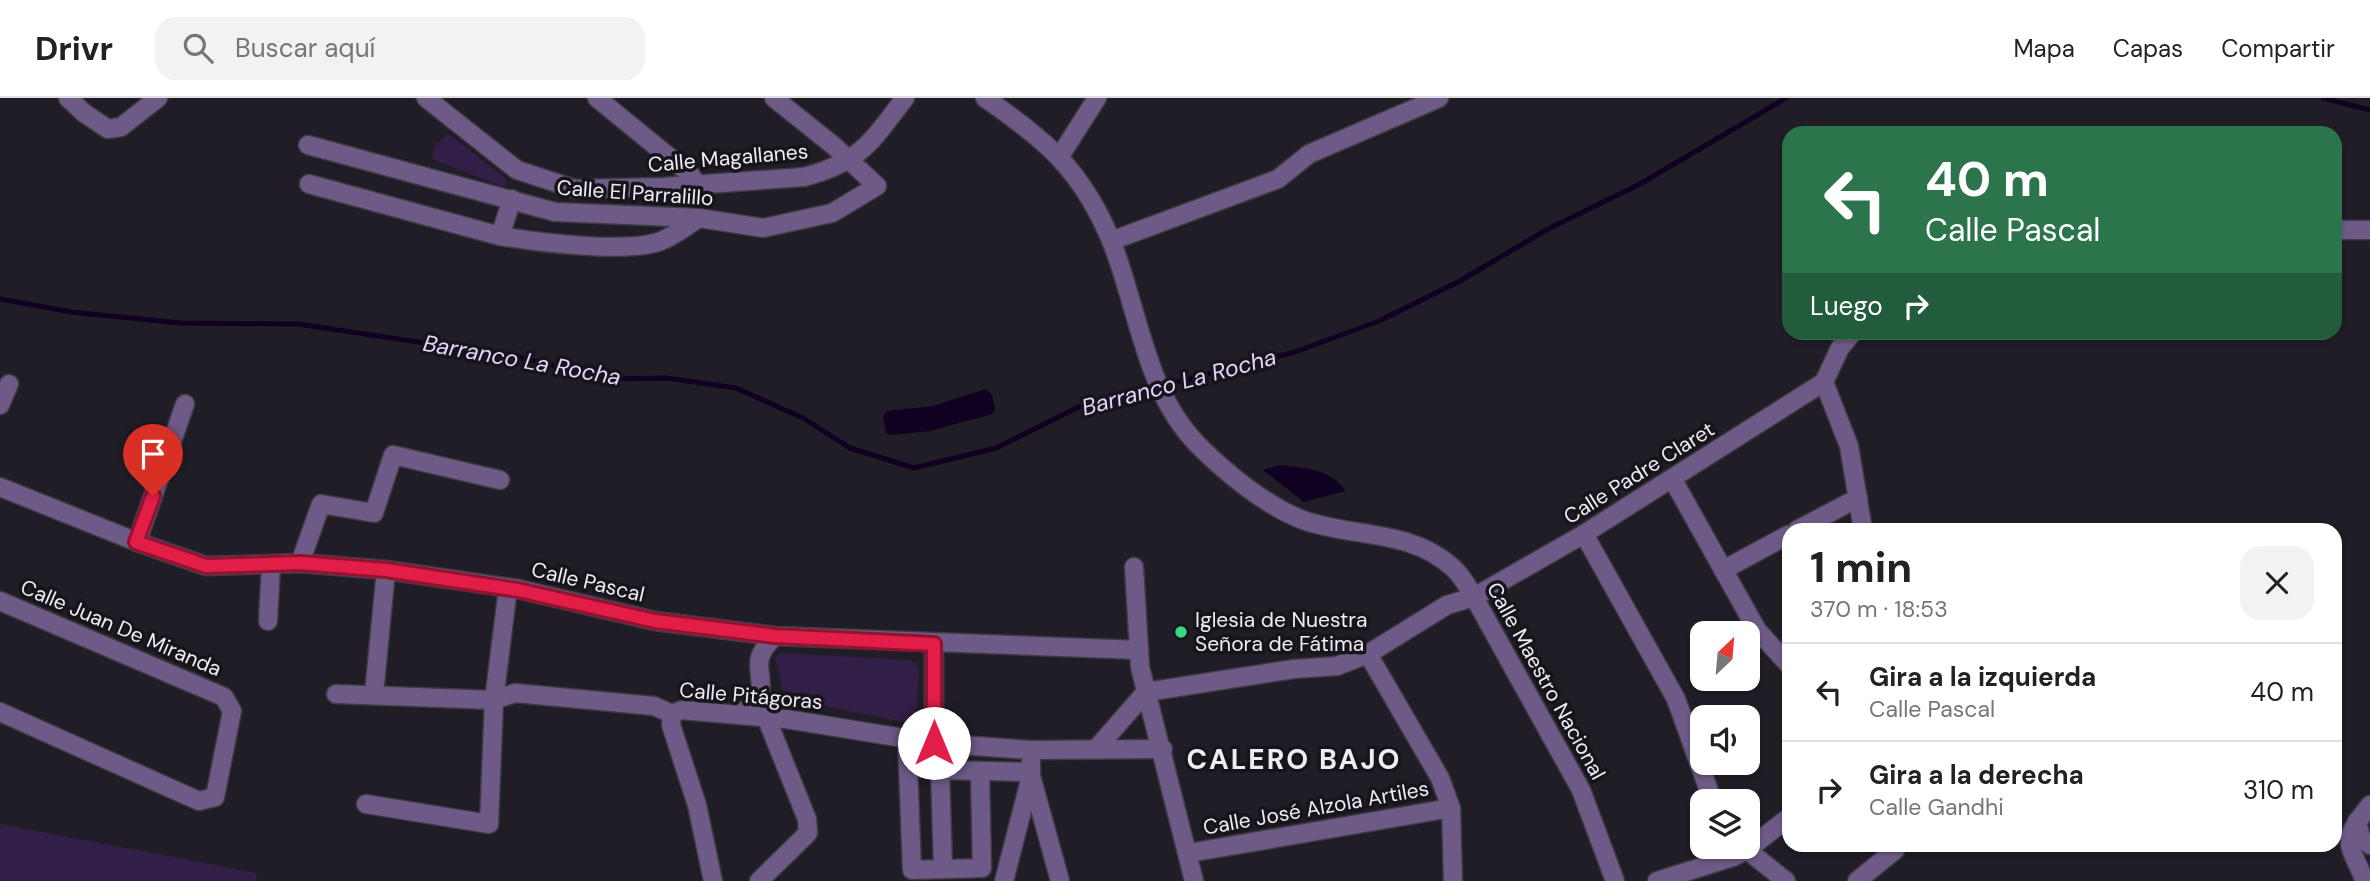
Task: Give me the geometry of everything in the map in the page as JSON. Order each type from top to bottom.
[{"type":"street","points":[[68,98],[108,129],[121,127],[158,98]]},
{"type":"street","name":"Calle Magallanes","points":[[426,98],[497,158],[541,180],[575,189],[611,190],[804,177],[850,160],[866,149],[905,98]]},
{"type":"street","points":[[597,98],[690,174],[696,183]]},
{"type":"street","points":[[774,98],[850,160]]},
{"type":"street","name":"Calle Maestro Nacional","points":[[985,98],[1038,135],[1060,156],[1085,191],[1111,241],[1151,366],[1168,405],[1199,446],[1271,503],[1301,519],[1397,537],[1426,548],[1454,568],[1475,597],[1581,790],[1615,881]]},
{"type":"street","points":[[1060,156],[1097,98]]},
{"type":"street","points":[[1111,241],[1278,179],[1309,154],[1439,98]]},
{"type":"street","name":"Calle El Parralillo","points":[[308,145],[555,212],[699,218],[763,228],[832,213],[877,186],[850,160]]},
{"type":"street","points":[[309,184],[500,236],[530,241],[618,246],[660,242],[699,218]]},
{"type":"street","points":[[500,236],[512,200]]},
{"type":"street","points":[[2342,230],[2370,230]]},
{"type":"street","points":[[1846,340],[1824,382],[1849,446],[1862,523]]},
{"type":"street","name":"Calle Padre Claret","points":[[1146,692],[1294,669],[1337,666],[1368,654],[1447,606],[1475,597],[1584,534],[1824,382]]},
{"type":"street","points":[[0,405],[9,384]]},
{"type":"street","points":[[136,542],[185,404]]},
{"type":"street","points":[[300,563],[321,504],[374,513],[393,456],[500,480]]},
{"type":"street","points":[[1673,480],[1757,630],[1782,657]]},
{"type":"street","name":"Calle Pascal","points":[[0,487],[136,542],[206,566],[300,563],[386,570],[508,588],[655,621],[775,636],[1139,650]]},
{"type":"street","points":[[1810,523],[1858,498]]},
{"type":"street","points":[[1584,534],[1676,699],[1708,789]]},
{"type":"street","points":[[1723,570],[1782,538]]},
{"type":"street","points":[[268,621],[271,565]]},
{"type":"street","points":[[1134,567],[1139,650],[1146,692],[1163,749],[1195,881]]},
{"type":"street","points":[[374,694],[386,570]]},
{"type":"street","points":[[366,804],[489,824],[494,700],[508,588]]},
{"type":"street","name":"Calle Juan De Miranda","points":[[0,601],[224,697],[232,711],[215,797],[199,801],[0,712]]},
{"type":"street","points":[[775,636],[760,651],[758,665],[763,687],[772,706],[786,719]]},
{"type":"street","points":[[934,644],[934,743]]},
{"type":"street","points":[[1368,654],[1440,778],[1451,808],[1452,881]]},
{"type":"street","points":[[738,714],[759,703],[763,687]]},
{"type":"street","points":[[1096,749],[1146,692]]},
{"type":"street","name":"Calle Pitágoras","points":[[336,694],[494,700],[515,693],[654,706],[673,714],[682,710],[786,719],[934,743],[1030,750],[1163,749]]},
{"type":"street","points":[[673,714],[671,725],[697,805],[713,881]]},
{"type":"street","points":[[759,881],[808,833],[807,819],[766,717]]},
{"type":"street","points":[[907,739],[912,870],[982,868],[979,773]]},
{"type":"street","points":[[1030,750],[1031,774],[1060,881]]},
{"type":"street","points":[[943,869],[940,770],[1031,774]]},
{"type":"street","points":[[1004,881],[1031,774]]},
{"type":"street","points":[[2365,881],[2349,850],[2350,834],[2370,805]]},
{"type":"street","name":"Calle José Alzola Artiles","points":[[1189,853],[1451,808]]},
{"type":"street","points":[[2357,821],[2361,838],[2370,845]]},
{"type":"street","points":[[1760,836],[1782,822]]},
{"type":"street","points":[[1857,881],[1890,852]]},
{"type":"street","points":[[1657,881],[1715,859]]},
{"type":"street","points":[[1749,859],[1786,881]]},
{"type":"shaded area","points":[[447,133],[504,177],[507,183],[503,187],[432,159],[435,147]]},
{"type":"shaded area","points":[[986,389],[992,395],[995,409],[992,414],[930,431],[891,435],[886,433],[883,417],[887,411],[933,406]]},
{"type":"shaded area","points":[[1280,465],[1325,474],[1333,478],[1345,491],[1304,502],[1263,470]]},
{"type":"shaded area","points":[[781,653],[911,660],[919,669],[916,719],[913,724],[785,698],[775,657]]},
{"type":"shaded area","points":[[0,824],[257,873],[256,881],[0,881]]},
{"type":"waterway","name":"Barranco La Rocha","points":[[0,299],[71,312],[181,323],[298,324],[518,357],[608,379],[667,378],[736,388],[803,418],[850,448],[914,468],[996,448],[1081,406],[1295,352],[1379,321],[1460,281],[1548,229],[1640,184],[1786,98]]},
{"type":"waterway","name":"Barranco La Rocha","points":[[2323,98],[2370,110]]},
{"type":"place","name":"Iglesia de Nuestra Señora de Fátima","points":[[1181,632]]},
{"type":"district","name":"CALERO BAJO","points":[[1294,759]]},
{"type":"route","points":[[153,496],[136,542],[206,566],[300,563],[386,570],[518,590],[655,621],[775,636],[934,644],[934,743]]}]
